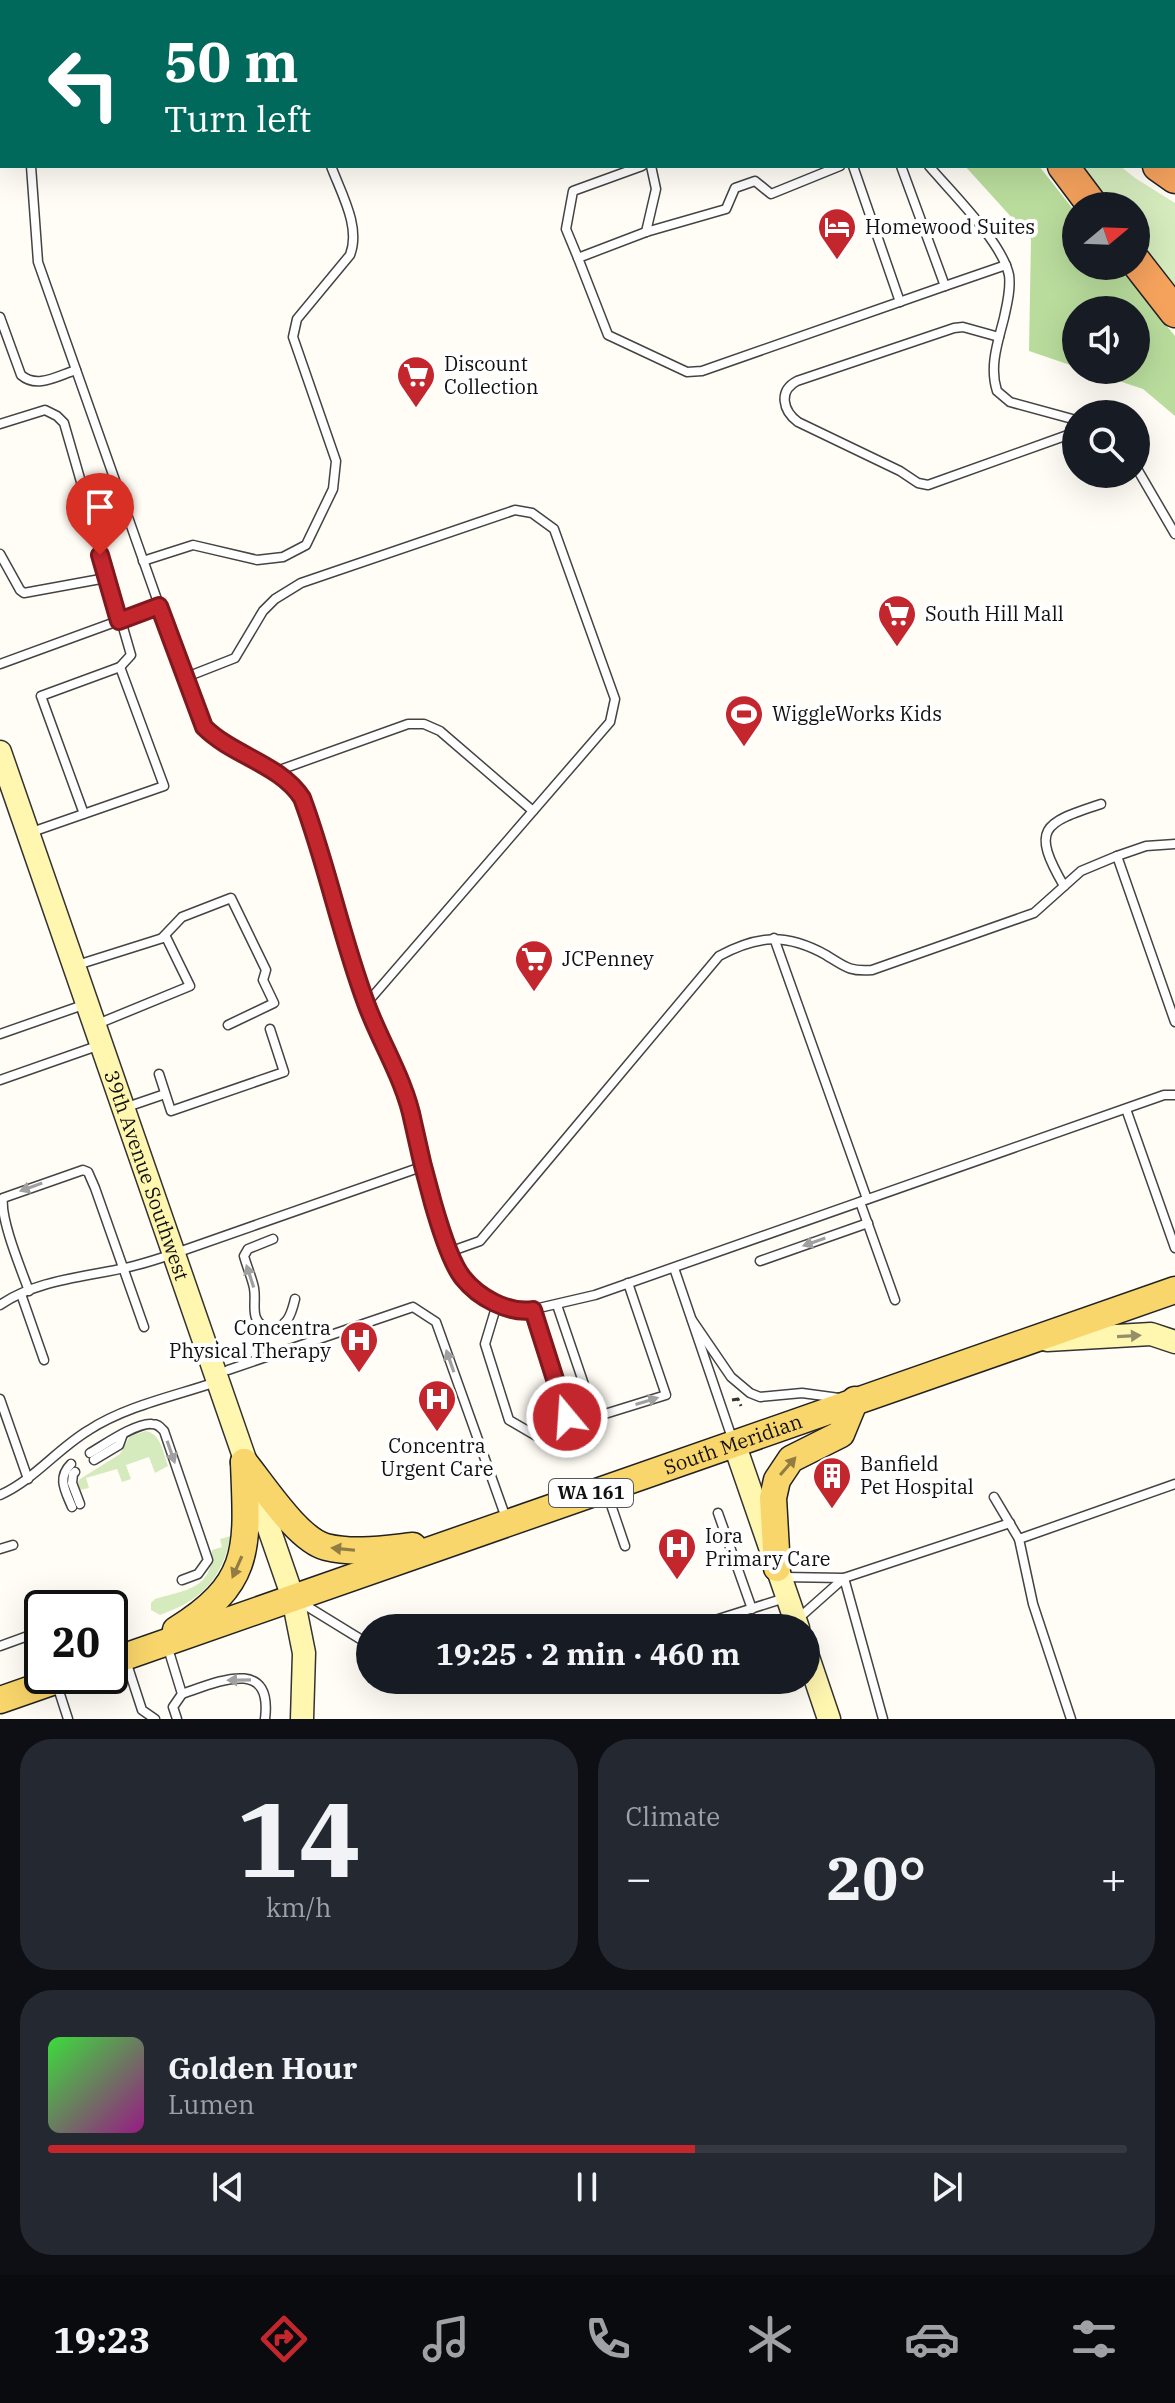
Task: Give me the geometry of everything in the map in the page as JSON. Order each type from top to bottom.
[{"type":"highway","points":[[1064,168],[1082,192]]},
{"type":"highway","points":[[1150,280],[1175,312]]},
{"type":"main road","name":"39th Avenue Southwest","points":[[0,752],[173,1254],[222,1376],[244,1462],[293,1598],[304,1653],[302,1719]]},
{"type":"main road","name":"South Meridian","points":[[136,1653],[1175,1290]]},
{"type":"main road","points":[[1026,1341],[1151,1334],[1175,1342]]},
{"type":"main road","points":[[782,1581],[773,1498],[777,1480],[791,1459],[841,1434],[855,1400]]},
{"type":"main road","points":[[734,1443],[794,1614]]},
{"type":"main road","points":[[244,1462],[296,1525],[311,1540],[323,1546],[363,1550],[448,1543]]},
{"type":"main road","points":[[136,1653],[188,1623],[224,1591],[233,1576],[246,1543],[244,1462]]},
{"type":"main road","points":[[0,1700],[24,1691]]},
{"type":"main road","points":[[820,1692],[829,1719]]},
{"type":"lane","points":[[31,168],[38,262],[184,678],[204,727],[217,741],[294,785],[302,798],[366,1004],[384,1041],[405,1098],[449,1252],[463,1279],[480,1294],[510,1308],[533,1310],[557,1305],[674,1268],[1164,1095],[1175,1095]]},
{"type":"lane","points":[[143,561],[193,545],[257,560],[273,560],[298,551],[315,531],[333,489],[336,461],[293,337],[297,319],[350,255],[353,247],[355,232],[332,168]]},
{"type":"lane","points":[[636,168],[573,191],[566,229],[608,335],[687,372],[723,365],[1006,265]]},
{"type":"lane","points":[[646,232],[656,189],[651,168]]},
{"type":"lane","points":[[759,198],[835,168]]},
{"type":"lane","points":[[854,168],[900,302]]},
{"type":"lane","points":[[902,168],[945,286]]},
{"type":"lane","points":[[931,168],[993,242],[1006,265],[1009,288],[993,379],[1002,397],[1062,416]]},
{"type":"lane","points":[[726,209],[735,188],[755,181],[771,194]]},
{"type":"lane","points":[[578,258],[646,232],[738,205]]},
{"type":"lane","points":[[0,317],[21,375],[28,381],[35,383],[76,370]]},
{"type":"lane","points":[[999,337],[963,327],[954,328],[797,381],[785,393],[785,404],[798,422],[900,471],[918,483],[928,485],[1062,437]]},
{"type":"lane","points":[[0,424],[45,410],[64,423],[106,578],[131,655],[120,667],[41,696],[84,814]]},
{"type":"lane","points":[[1148,488],[1175,534]]},
{"type":"lane","points":[[184,678],[235,658],[263,611],[275,599],[301,583],[515,510],[532,513],[545,520],[558,537],[615,699],[610,722],[366,1004]]},
{"type":"lane","points":[[0,554],[24,593],[106,578]]},
{"type":"lane","points":[[0,664],[159,606]]},
{"type":"lane","points":[[28,834],[164,786],[120,667]]},
{"type":"lane","points":[[274,772],[408,724],[424,724],[440,731],[533,811]]},
{"type":"lane","points":[[1064,886],[1047,856],[1044,842],[1050,826],[1070,814],[1101,804]]},
{"type":"lane","points":[[449,1252],[480,1241],[719,956],[742,944],[774,938],[805,945],[854,972],[872,970],[1034,913],[1081,871],[1117,856],[1146,846],[1175,844]]},
{"type":"lane","points":[[1117,856],[1175,1022]]},
{"type":"lane","points":[[162,938],[182,917],[231,898],[266,970],[263,980],[274,1003],[228,1025]]},
{"type":"lane","points":[[0,1080],[97,1035],[190,986],[166,937],[74,966]]},
{"type":"lane","points":[[774,938],[895,1300]]},
{"type":"lane","points":[[0,1034],[87,1004]]},
{"type":"lane","points":[[159,1074],[171,1111],[284,1072],[270,1029]]},
{"type":"lane","points":[[123,1109],[165,1094]]},
{"type":"lane","points":[[1126,1109],[1175,1248]]},
{"type":"lane","points":[[0,1305],[25,1292],[173,1254],[424,1166]]},
{"type":"lane","points":[[44,1360],[1,1205],[3,1198],[83,1170],[88,1172],[95,1188],[144,1327]]},
{"type":"lane","points":[[760,1261],[868,1223]]},
{"type":"lane","points":[[273,1239],[248,1249],[244,1256],[255,1291],[252,1307],[258,1321],[268,1329],[281,1326],[291,1318],[295,1299]]},
{"type":"lane","points":[[674,1268],[734,1443]]},
{"type":"lane","points":[[557,1305],[595,1417],[666,1395],[628,1283]]},
{"type":"lane","points":[[497,1304],[485,1344],[509,1420],[545,1441],[564,1434],[567,1417],[533,1310]]},
{"type":"lane","points":[[0,1495],[28,1479],[73,1440],[103,1422],[268,1357],[413,1307],[436,1322],[508,1523]]},
{"type":"lane","points":[[692,1320],[731,1377],[750,1393],[760,1397],[802,1393],[855,1400]]},
{"type":"lane","points":[[0,1399],[28,1479]]},
{"type":"lane","points":[[92,1456],[123,1434],[150,1423],[164,1431],[208,1560],[198,1574],[182,1580]]},
{"type":"lane","points":[[73,1468],[76,1505]]},
{"type":"lane","points":[[1019,1539],[1175,1484]]},
{"type":"lane","points":[[605,1488],[625,1546]]},
{"type":"lane","points":[[994,1497],[1019,1539],[1033,1604],[1071,1719]]},
{"type":"lane","points":[[718,1513],[752,1609]]},
{"type":"lane","points":[[736,1614],[752,1609],[782,1581],[844,1578],[1010,1523]]},
{"type":"lane","points":[[0,1549],[13,1545]]},
{"type":"lane","points":[[807,1614],[844,1578]]},
{"type":"lane","points":[[844,1578],[883,1719]]},
{"type":"lane","points":[[293,1598],[356,1636]]},
{"type":"lane","points":[[0,1646],[24,1637]]},
{"type":"lane","points":[[136,1653],[182,1694]]},
{"type":"lane","points":[[136,1653],[142,1710],[155,1719]]},
{"type":"lane","points":[[177,1719],[173,1707],[182,1694],[230,1678],[250,1678],[261,1685],[268,1701],[265,1719]]},
{"type":"lane","points":[[64,1694],[68,1719]]},
{"type":"path","points":[[732,1400],[738,1399],[741,1406]]},
{"type":"green space","points":[[967,168],[1041,168],[1062,195],[1062,280],[1129,280],[1142,296],[1062,296],[1062,362],[1029,351],[1031,239]]},
{"type":"green space","points":[[1083,168],[1122,168],[1175,203],[1175,286],[1150,254],[1150,192],[1101,192]]},
{"type":"green space","points":[[1150,305],[1175,336],[1175,416],[1143,389],[1128,384],[1150,384]]},
{"type":"green space","points":[[146,1431],[158,1440],[168,1466],[155,1473],[149,1457],[126,1465],[131,1479],[122,1482],[117,1469],[86,1478],[89,1488],[80,1490],[77,1483],[80,1479],[120,1454],[130,1436]]},
{"type":"green space","points":[[231,1536],[222,1565],[208,1586],[175,1609],[160,1615],[151,1610],[155,1599],[196,1586],[208,1573],[212,1550],[222,1547],[220,1539]]},
{"type":"place","name":"Homewood Suites","points":[[837,261]]},
{"type":"place","name":"Discount Collection","points":[[416,409]]},
{"type":"place","name":"South Hill Mall","points":[[897,648]]},
{"type":"place","name":"WiggleWorks Kids","points":[[744,748]]},
{"type":"place","name":"JCPenney","points":[[534,993]]},
{"type":"place","name":"Concentra Physical Therapy","points":[[359,1374]]},
{"type":"place","name":"Concentra Urgent Care","points":[[437,1433]]},
{"type":"place","name":"Banfield Pet Hospital","points":[[832,1510]]},
{"type":"place","name":"Iora Primary Care","points":[[677,1581]]},
{"type":"route","points":[[100,555],[119,621],[159,606],[204,727],[217,741],[281,775],[294,785],[302,798],[366,1004],[384,1041],[413,1122],[449,1252],[463,1279],[480,1294],[510,1308],[533,1310],[567,1417]]}]
